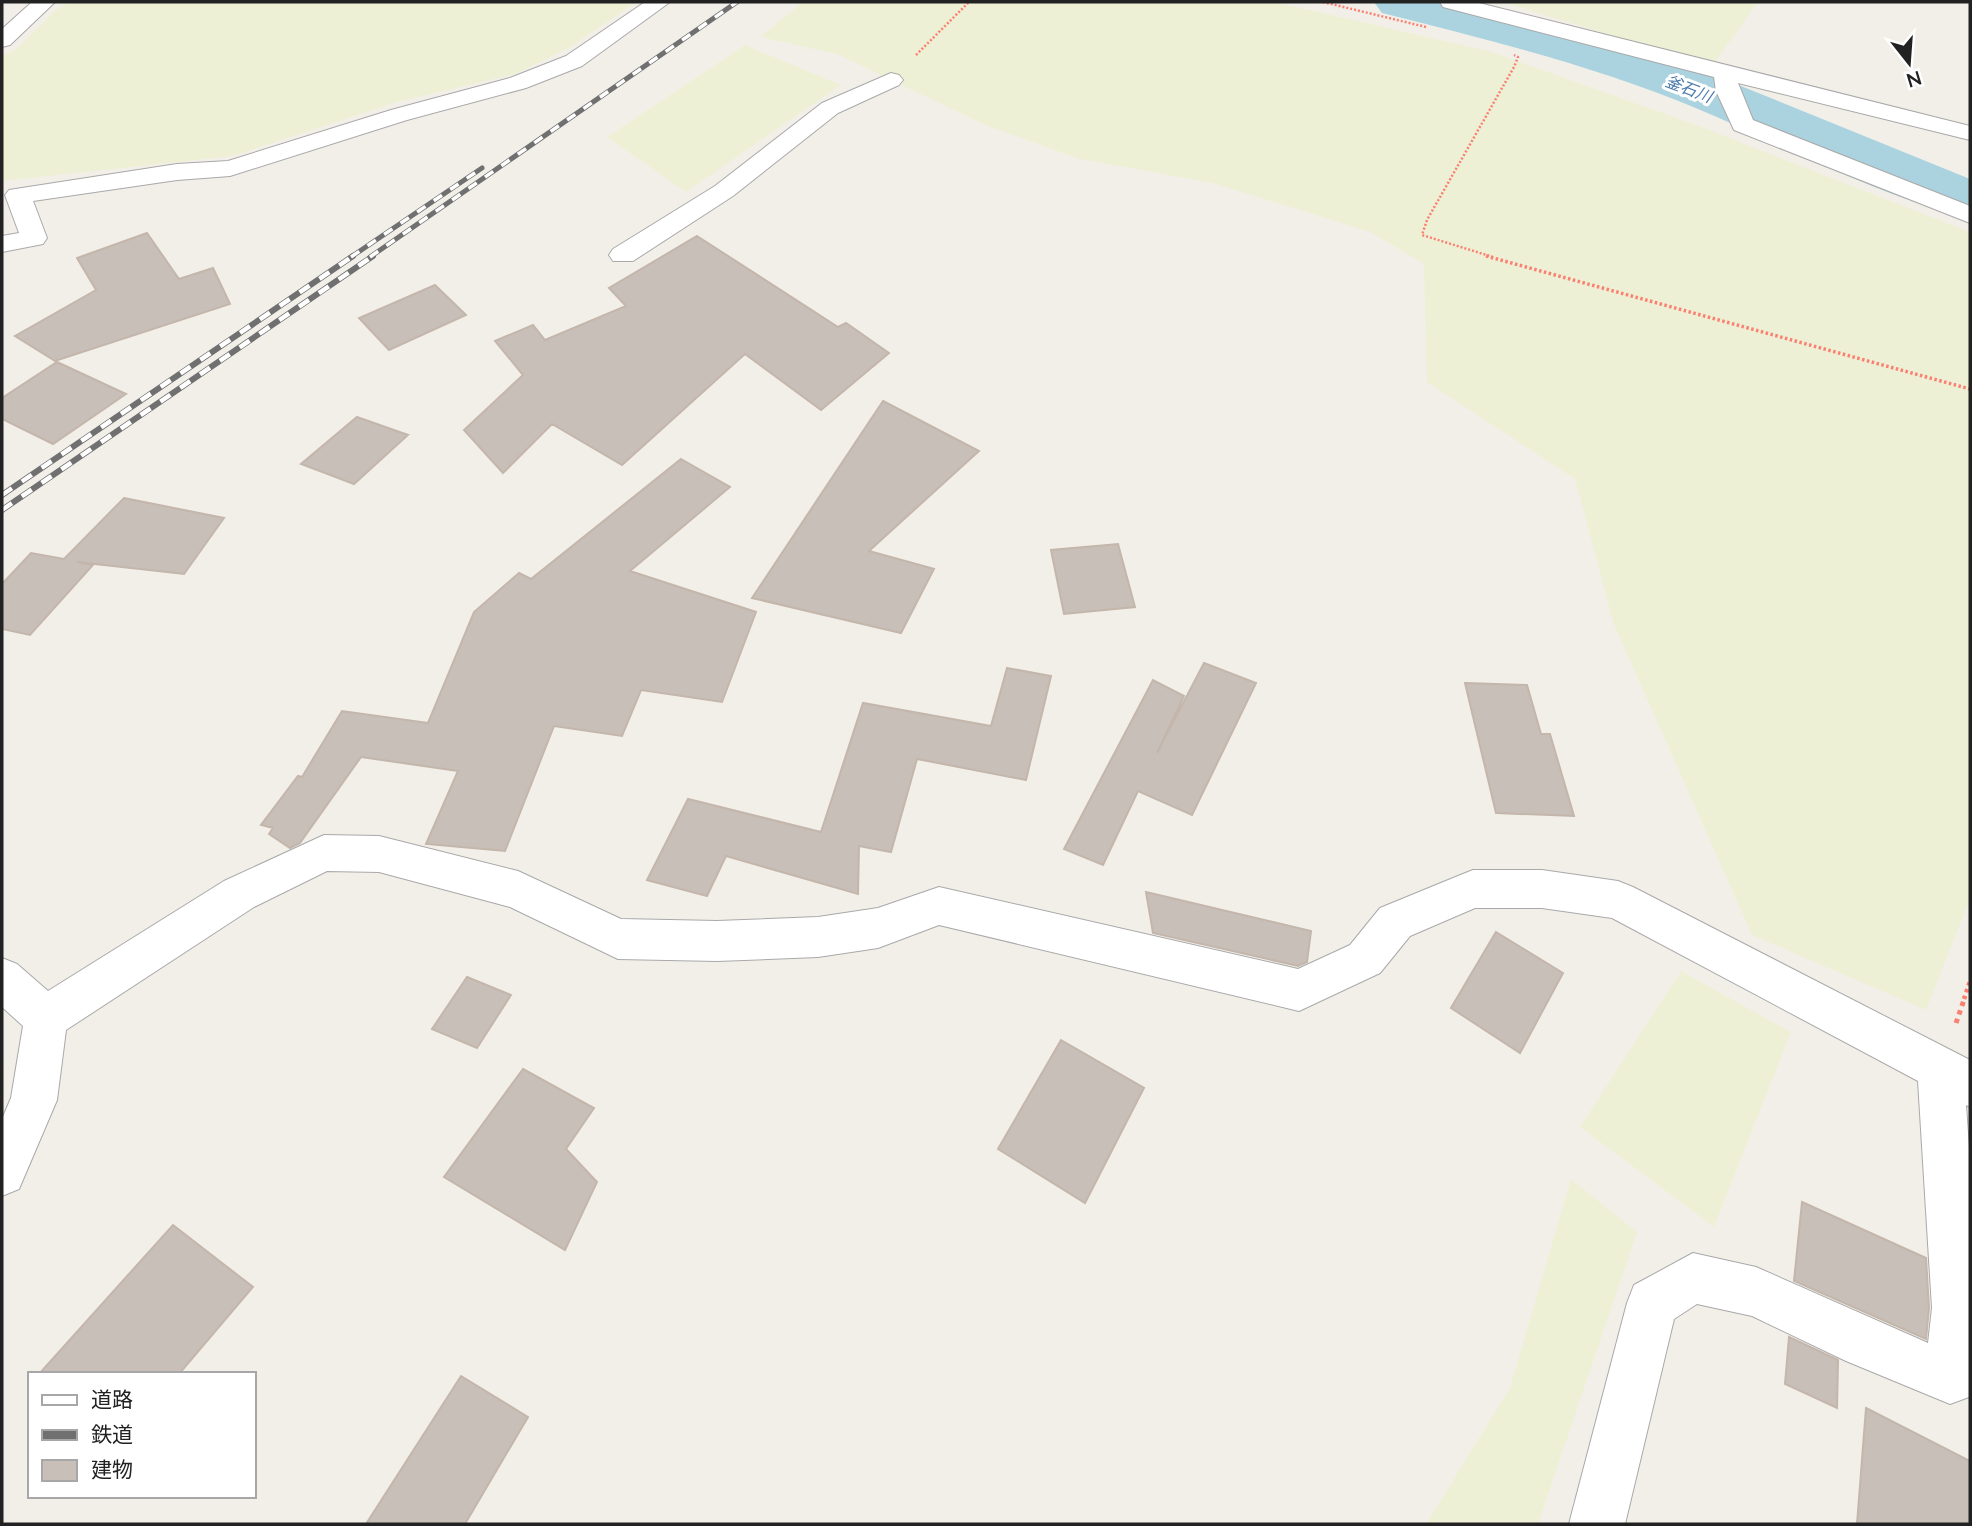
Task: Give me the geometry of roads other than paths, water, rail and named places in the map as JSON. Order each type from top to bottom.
[{"type":"street","points":[[2,40],[44,2]]},
{"type":"street","points":[[2,244],[34,238],[18,195],[177,172],[230,168],[399,115],[518,83],[574,61],[659,2]]},
{"type":"street","points":[[1451,2],[1726,81],[1970,133]]},
{"type":"street","points":[[623,255],[724,191],[830,108],[891,80]]},
{"type":"street","points":[[1726,81],[1743,125],[1970,215]]},
{"type":"street","points":[[2,1172],[34,1100],[46,1018],[239,894],[324,853],[379,854],[518,890],[618,939],[717,941],[818,937],[878,928],[939,906],[1299,990],[1365,959],[1395,922],[1473,889],[1542,889],[1618,900],[1955,1077],[1957,1308],[1950,1378],[1864,1343],[1756,1292],[1693,1278],[1652,1303],[1597,1524]]},
{"type":"street","points":[[2,979],[46,1018]]},
{"type":"waterway","name":"釜石川","points":[[1400,2],[1542,38],[1646,70],[1717,96],[1897,173],[1970,199]]},
{"type":"railway","points":[[370,257],[737,2]]},
{"type":"railway","points":[[351,257],[482,168]]},
{"type":"railway","points":[[2,495],[353,256]]},
{"type":"railway","points":[[2,510],[373,256]]}]
